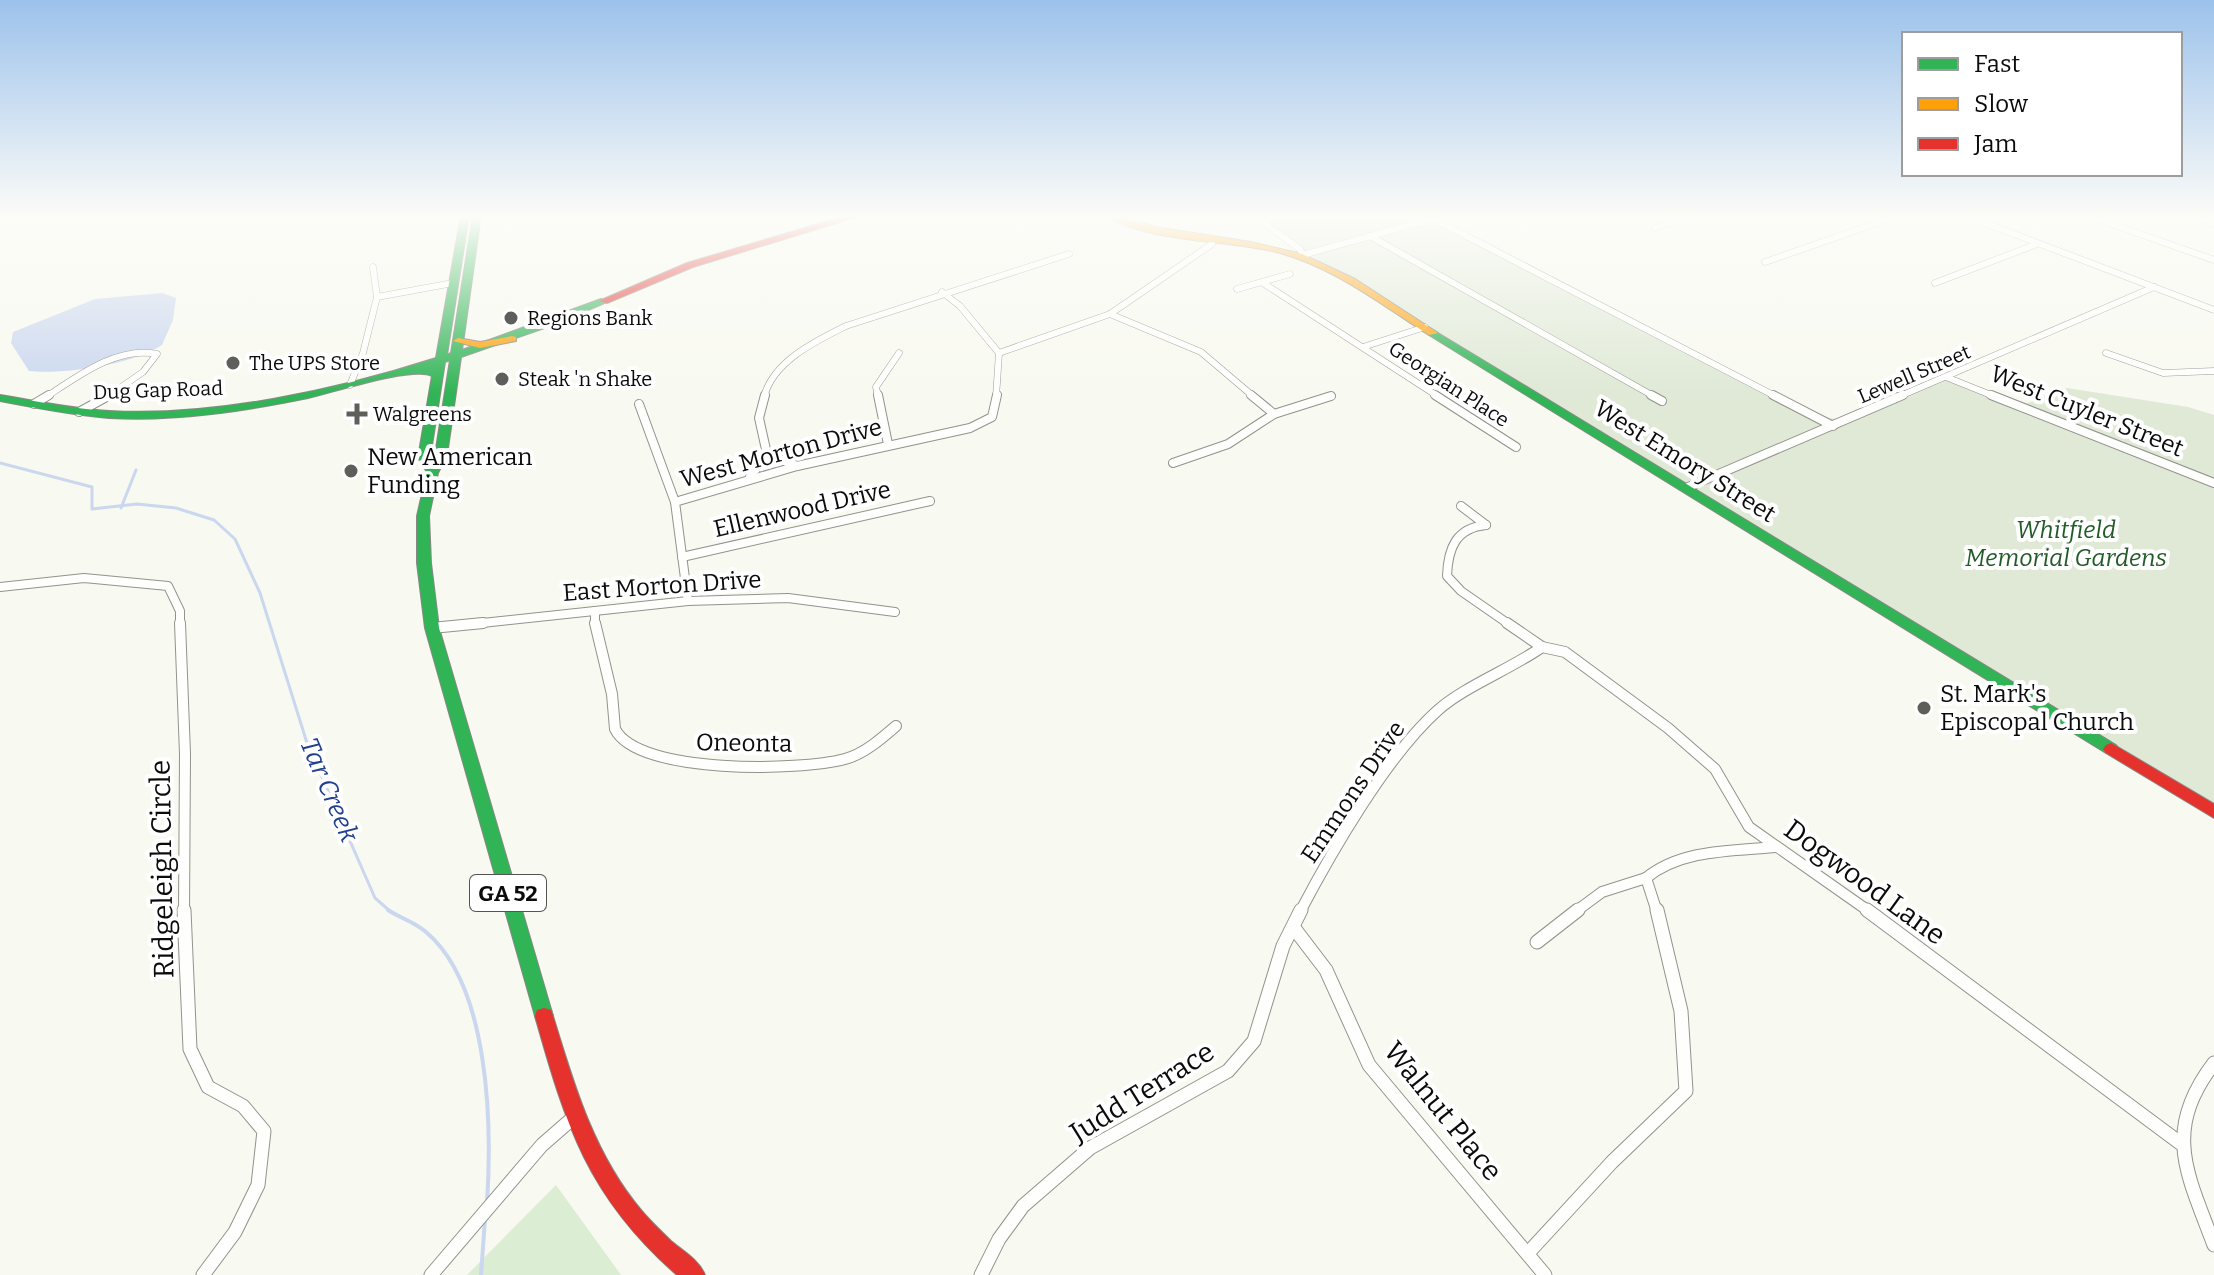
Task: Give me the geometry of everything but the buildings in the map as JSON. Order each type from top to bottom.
[{"type":"street","points":[[350,385],[363,353],[377,297],[374,274]]},
{"type":"street","name":"GA 52","points":[[431,470],[424,458],[454,274]]},
{"type":"street","name":"GA 52","points":[[468,274],[441,455],[431,470],[423,547],[432,628],[573,1118],[602,1177],[624,1209],[648,1236],[694,1275]]},
{"type":"street","name":"Dug Gap Road","points":[[0,398],[79,412],[184,413],[257,405],[409,370],[439,368],[457,349],[512,339],[667,274]]},
{"type":"street","points":[[797,466],[767,454],[758,434],[762,395],[792,358],[826,333],[876,311],[1000,274]]},
{"type":"street","points":[[942,292],[974,321],[999,353],[1110,314],[1168,274]]},
{"type":"street","points":[[1237,289],[1288,274]]},
{"type":"street","name":"West Emory Street","points":[[1336,274],[2214,812]]},
{"type":"street","points":[[1438,274],[1662,401]]},
{"type":"street","points":[[1540,274],[1833,426]]},
{"type":"street","points":[[1935,283],[1957,274]]},
{"type":"street","points":[[2121,274],[2214,310]]},
{"type":"street","points":[[377,297],[453,283]]},
{"type":"street","name":"Georgian Place","points":[[1263,283],[1516,447]]},
{"type":"street","name":"Lewell Street","points":[[1686,488],[2154,287]]},
{"type":"street","points":[[1110,314],[1201,352],[1274,414]]},
{"type":"street","name":"Georgian Place","points":[[1363,347],[1425,327]]},
{"type":"street","points":[[34,404],[119,356],[140,350],[157,354],[152,366],[79,412]]},
{"type":"street","points":[[888,444],[876,387],[899,353]]},
{"type":"street","name":"West Morton Drive","points":[[688,601],[675,502],[797,466],[970,428],[992,417],[998,390],[999,353]]},
{"type":"street","points":[[2106,353],[2163,373],[2214,371]]},
{"type":"street","name":"West Cuyler Street","points":[[1946,377],[2214,483]]},
{"type":"street","points":[[1173,463],[1228,444],[1274,414],[1331,396]]},
{"type":"street","points":[[639,404],[675,502]]},
{"type":"street","points":[[745,481],[760,468],[767,454]]},
{"type":"street","name":"Ellenwood Drive","points":[[682,557],[930,501]]},
{"type":"street","points":[[1461,506],[1486,525],[1469,525],[1459,532],[1447,561],[1447,576],[1461,591],[1542,647]]},
{"type":"street","name":"Ridgeleigh Circle","points":[[0,587],[52,579],[117,576],[168,586],[180,611],[185,754],[182,876],[190,1049],[208,1087],[243,1106],[264,1131],[258,1185],[235,1232],[203,1275]]},
{"type":"street","name":"East Morton Drive","points":[[432,628],[688,601],[788,598],[895,612]]},
{"type":"street","name":"Oneonta","points":[[595,611],[594,626],[614,704],[613,722],[619,736],[630,745],[691,763],[736,767],[819,764],[862,751],[896,726]]},
{"type":"street","name":"Dogwood Lane","points":[[1542,647],[1565,652],[1668,728],[1715,769],[1749,827],[1822,877],[2180,1143]]},
{"type":"street","name":"Emmons Drive","points":[[1294,928],[1319,876],[1405,743],[1440,708],[1515,666],[1542,647]]},
{"type":"street","points":[[1537,942],[1602,892],[1646,878],[1658,865],[1709,854],[1776,847]]},
{"type":"street","points":[[1529,1252],[1612,1162],[1686,1091],[1678,1002],[1664,928],[1646,878]]},
{"type":"street","name":"Walnut Place","points":[[1294,928],[1326,970],[1369,1065],[1529,1252],[1545,1275]]},
{"type":"street","name":"Judd Terrace","points":[[981,1275],[999,1239],[1023,1206],[1090,1148],[1228,1071],[1254,1041],[1283,946],[1294,928]]},
{"type":"street","points":[[2214,1063],[2187,1103],[2180,1143],[2214,1245]]},
{"type":"street","points":[[431,1275],[542,1145],[573,1118]]},
{"type":"green space","name":"Whitfield Memorial Gardens","points":[[1341,274],[1549,274],[1823,417],[1838,419],[1943,374],[2023,405],[2067,388],[2188,407],[2214,415],[2214,805]]},
{"type":"green space","points":[[556,1185],[621,1275],[467,1275]]},
{"type":"water","points":[[162,293],[176,298],[173,320],[162,345],[134,358],[79,370],[29,371],[11,343],[13,332],[95,299]]},
{"type":"waterway","name":"Tar Creek","points":[[0,463],[92,487],[92,509],[122,506]]},
{"type":"waterway","points":[[122,506],[136,470]]},
{"type":"waterway","name":"Tar Creek","points":[[122,506],[176,508],[214,520],[235,539],[260,593],[307,743],[375,898],[390,911]]},
{"type":"waterway","name":"Tar Creek","points":[[390,911],[426,932],[447,956],[463,986],[475,1021],[487,1098],[487,1203]]},
{"type":"waterway","name":"Tar Creek","points":[[481,1275],[485,1219]]},
{"type":"traffic: fast","points":[[431,470],[424,458],[455,274]]},
{"type":"traffic: fast","points":[[468,274],[441,455],[432,473],[423,516],[424,563],[432,628],[544,1016]]},
{"type":"traffic: fast","points":[[0,398],[111,415],[185,413],[246,406],[308,395],[432,363],[604,301]]},
{"type":"traffic: fast","points":[[1433,333],[2111,749]]},
{"type":"traffic: fast","points":[[409,370],[427,369],[438,375]]},
{"type":"traffic: slow","points":[[1339,274],[1433,333]]},
{"type":"traffic: slow","points":[[458,341],[480,345],[512,339]]},
{"type":"traffic: jam","points":[[604,301],[667,274]]},
{"type":"traffic: jam","points":[[2111,749],[2214,812]]},
{"type":"traffic: jam","points":[[544,1016],[580,1128],[595,1160],[634,1218],[694,1275]]},
{"type":"place","name":"Regions Bank","points":[[511,318]]},
{"type":"place","name":"The UPS Store","points":[[233,363]]},
{"type":"place","name":"Steak 'n Shake","points":[[502,379]]},
{"type":"place","name":"Walgreens","points":[[357,414]]},
{"type":"place","name":"New American Funding","points":[[351,471]]},
{"type":"place","name":"St. Mark's Episcopal Church","points":[[1924,708]]}]
